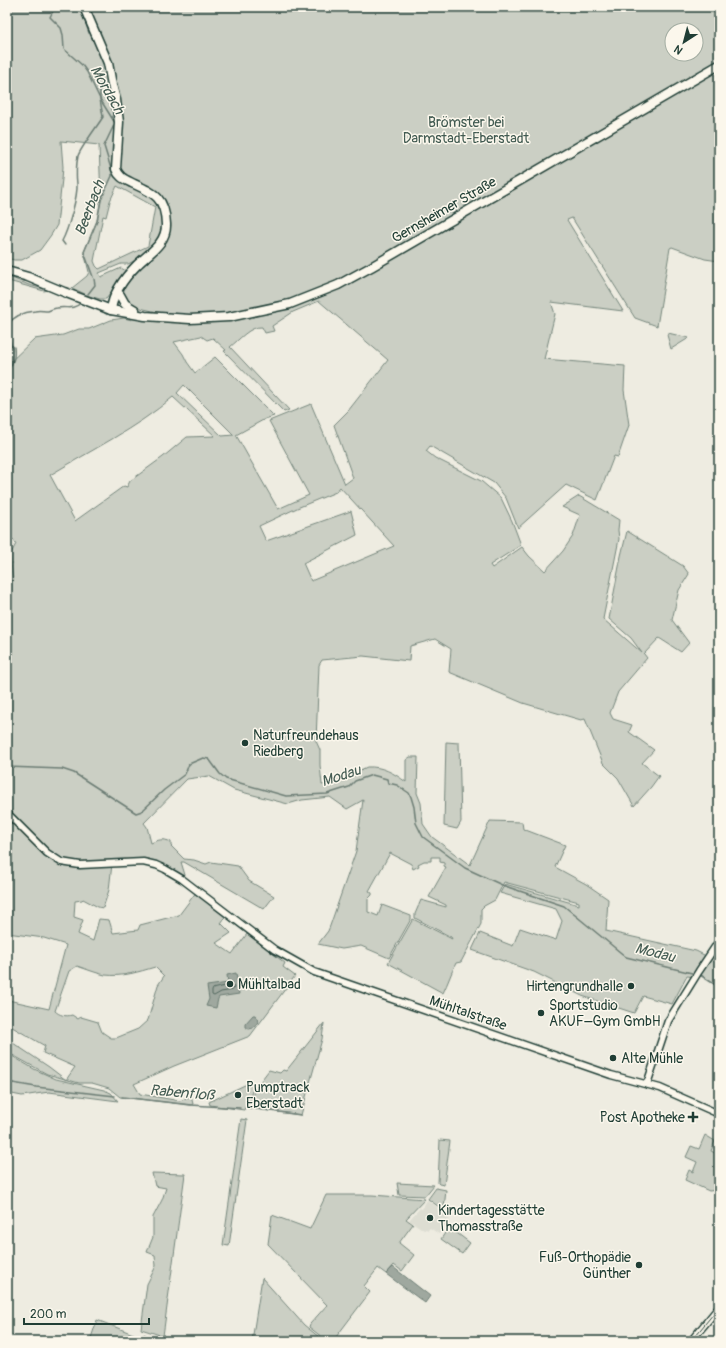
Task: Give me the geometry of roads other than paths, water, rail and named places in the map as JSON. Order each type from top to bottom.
[{"type":"main road","points":[[84,7],[108,63],[116,100],[119,122],[116,169],[118,174],[123,179],[156,196],[160,199],[165,209],[166,226],[163,239],[124,280],[115,294],[113,307]]},
{"type":"main road","name":"Gernsheimer Straße","points":[[70,292],[138,315],[190,319],[229,317],[290,304],[338,285],[378,263],[719,65]]},
{"type":"main road","points":[[7,266],[25,272],[70,292]]},
{"type":"main road","points":[[7,271],[70,292]]},
{"type":"main road","points":[[113,307],[120,295],[124,280]]},
{"type":"main road","points":[[120,295],[125,304],[135,310]]},
{"type":"main road","name":"Gernsheimer Straße","points":[[113,307],[135,310],[162,317]]},
{"type":"street","name":"Mühltalstraße","points":[[7,813],[47,854],[68,864],[80,865],[138,862],[165,868],[272,948],[310,970],[352,986],[612,1074],[647,1084],[719,1114]]},
{"type":"street","points":[[647,1084],[668,1021],[719,941]]},
{"type":"street","points":[[691,1341],[719,1307]]},
{"type":"street","points":[[695,1341],[719,1312]]},
{"type":"water","points":[[236,973],[239,994],[219,997],[216,1008],[206,1006],[209,999],[207,986],[228,983],[227,975]]},
{"type":"water","points":[[253,1015],[255,1015],[258,1022],[253,1028],[249,1029],[245,1027],[245,1024]]},
{"type":"water","points":[[393,1267],[430,1296],[425,1303],[386,1274]]},
{"type":"waterway","name":"Mordach","points":[[55,7],[50,17],[61,28],[64,49],[82,65],[87,72],[100,99],[115,123],[104,146],[112,176],[101,200],[97,221],[84,252],[93,277]]},
{"type":"waterway","points":[[83,15],[89,33]]},
{"type":"waterway","name":"Beerbach","points":[[65,245],[62,241],[70,221],[76,196],[78,156],[103,117],[100,99],[100,83]]},
{"type":"waterway","name":"Mordach","points":[[88,294],[95,285],[94,279]]},
{"type":"waterway","name":"Mordach","points":[[7,325],[16,317],[27,312],[48,311],[55,308],[72,308],[81,303]]},
{"type":"waterway","name":"Modau","points":[[7,335],[10,339],[11,345],[14,347],[14,360],[7,371]]},
{"type":"waterway","name":"Modau","points":[[7,767],[62,769],[74,773],[136,813],[142,811],[164,790],[185,774],[189,764],[203,758],[209,759],[220,774],[226,779],[286,796],[327,794],[349,787],[355,781],[372,775],[387,779],[388,783],[397,785],[409,793],[414,807],[416,823],[423,837],[465,868],[502,885],[564,906],[626,957],[696,974]]},
{"type":"waterway","name":"Modau","points":[[700,975],[719,987]]},
{"type":"waterway","name":"Rabenfloß","points":[[7,1082],[36,1087],[115,1096]]},
{"type":"waterway","name":"Rabenfloß","points":[[122,1097],[191,1105],[240,1108]]},
{"type":"waterway","name":"Rabenfloß","points":[[249,1108],[301,1115]]},
{"type":"tram line","points":[[691,1341],[719,1307]]},
{"type":"place","name":"Naturfreundehaus Riedberg","points":[[245,743]]},
{"type":"place","name":"Mühltalbad","points":[[230,984]]},
{"type":"place","name":"Hirtengrundhalle","points":[[631,986]]},
{"type":"place","name":"Sportstudio AKUF–Gym GmbH","points":[[541,1013]]},
{"type":"place","name":"Alte Mühle","points":[[613,1058]]},
{"type":"place","name":"Pumptrack Eberstadt","points":[[238,1095]]},
{"type":"place","name":"Post Apotheke","points":[[693,1117]]},
{"type":"place","name":"Kindertagesstätte Thomasstraße","points":[[430,1218]]},
{"type":"place","name":"Fuß-Orthopädie Günther","points":[[639,1265]]},
{"type":"park label","name":"Brömster bei Darmstadt-Eberstadt","points":[[466,130]]}]
